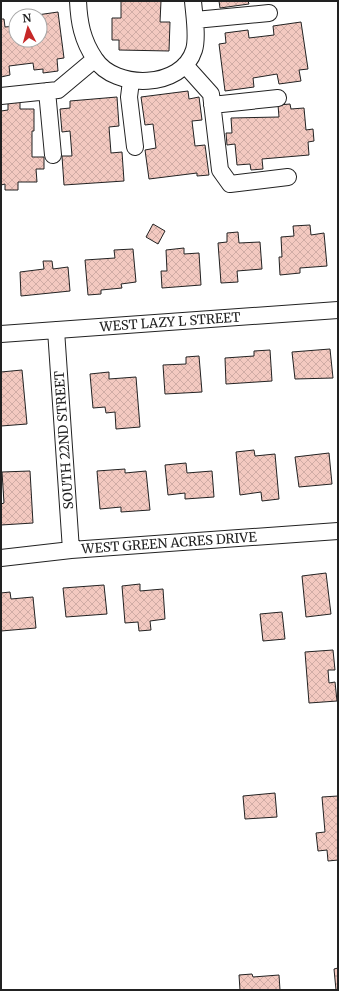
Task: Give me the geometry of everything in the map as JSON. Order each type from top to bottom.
[{"type":"street","points":[[78,1],[80,28],[95,59],[108,72],[131,81],[156,81],[178,71],[185,65],[194,50],[195,20],[193,1]]},
{"type":"street","points":[[195,20],[269,12]]},
{"type":"street","points":[[1,96],[58,90],[95,59]]},
{"type":"street","points":[[185,65],[211,94],[220,170],[230,184],[288,178]]},
{"type":"street","points":[[131,81],[129,97],[135,147]]},
{"type":"street","points":[[48,91],[53,155]]},
{"type":"street","points":[[212,105],[278,98]]},
{"type":"street","name":"WEST LAZY L STREET","points":[[1,334],[338,310]]},
{"type":"street","name":"SOUTH 22ND STREET","points":[[56,330],[71,550]]},
{"type":"street","name":"WEST GREEN ACRES DRIVE","points":[[1,558],[71,550],[338,531]]},
{"type":"building","points":[[121,1],[161,1],[160,22],[170,22],[169,51],[119,50],[119,40],[112,40],[112,18],[121,18]]},
{"type":"building","points":[[219,1],[248,1],[249,4],[220,8]]},
{"type":"building","points":[[58,12],[64,58],[57,59],[58,71],[43,73],[43,69],[34,70],[33,63],[9,66],[10,75],[1,77],[1,19],[4,19],[5,27],[8,27],[8,48],[48,48],[48,13]]},
{"type":"building","points":[[301,22],[308,69],[299,70],[301,81],[279,84],[277,74],[253,78],[254,87],[225,91],[219,44],[226,43],[225,33],[248,30],[249,38],[274,35],[273,26]]},
{"type":"building","points":[[188,91],[189,99],[199,97],[202,120],[192,121],[195,146],[205,145],[209,175],[197,176],[197,173],[149,179],[145,150],[156,148],[153,124],[145,125],[141,97]]},
{"type":"building","points":[[117,97],[119,126],[109,127],[111,153],[122,152],[124,181],[64,185],[62,156],[72,156],[70,131],[62,132],[60,109],[70,108],[70,101]]},
{"type":"building","points":[[8,102],[20,102],[20,109],[34,109],[32,157],[44,157],[44,169],[36,169],[37,182],[18,182],[18,190],[5,190],[5,184],[1,185],[1,111],[8,110]]},
{"type":"building","points":[[290,104],[291,109],[304,108],[306,130],[313,129],[314,141],[308,142],[309,155],[262,159],[263,169],[251,170],[250,164],[237,165],[235,144],[227,145],[226,133],[232,133],[231,118],[279,117],[278,105]]},
{"type":"building","points":[[153,224],[165,231],[158,244],[146,237]]},
{"type":"building","points":[[310,225],[311,235],[324,233],[327,266],[300,268],[300,273],[280,275],[279,257],[282,257],[281,237],[294,236],[293,226]]},
{"type":"building","points":[[238,232],[239,243],[260,242],[262,269],[237,271],[238,282],[221,283],[218,243],[227,242],[227,233]]},
{"type":"building","points":[[184,248],[184,254],[199,253],[201,285],[162,288],[161,271],[167,271],[166,250]]},
{"type":"building","points":[[133,249],[136,282],[121,284],[122,288],[101,290],[101,294],[88,295],[85,260],[115,258],[114,250]]},
{"type":"building","points":[[43,261],[52,261],[53,269],[68,267],[70,291],[21,296],[20,272],[44,269]]},
{"type":"building","points":[[330,349],[333,378],[295,379],[292,352]]},
{"type":"building","points":[[270,350],[272,381],[226,384],[225,358],[254,356],[254,351]]},
{"type":"building","points":[[199,356],[202,392],[165,394],[163,365],[186,364],[186,357]]},
{"type":"building","points":[[22,370],[27,424],[1,426],[1,372]]},
{"type":"building","points":[[109,372],[109,379],[136,377],[140,427],[116,429],[115,412],[106,413],[105,407],[93,408],[90,374]]},
{"type":"building","points":[[254,450],[255,456],[275,454],[279,499],[262,501],[261,492],[240,495],[236,452]]},
{"type":"building","points":[[329,453],[332,484],[299,487],[295,457]]},
{"type":"building","points":[[186,463],[187,473],[212,471],[214,497],[185,499],[185,493],[168,495],[165,465]]},
{"type":"building","points":[[125,469],[125,473],[146,471],[150,510],[121,512],[121,507],[100,509],[97,471]]},
{"type":"building","points":[[30,471],[33,523],[1,525],[1,504],[4,503],[2,472]]},
{"type":"building","points":[[326,573],[331,614],[306,617],[302,576]]},
{"type":"building","points":[[140,584],[140,591],[163,589],[165,619],[150,621],[151,630],[139,631],[138,622],[125,623],[122,586]]},
{"type":"building","points":[[104,585],[107,614],[66,617],[63,588]]},
{"type":"building","points":[[10,592],[11,599],[33,597],[36,628],[1,631],[1,593]]},
{"type":"building","points":[[282,612],[285,639],[263,641],[260,614]]},
{"type":"building","points":[[333,650],[335,670],[328,670],[329,683],[335,682],[337,701],[309,703],[305,652]]},
{"type":"building","points":[[275,793],[277,817],[245,819],[243,796]]},
{"type":"building","points":[[338,796],[338,860],[328,861],[327,850],[318,851],[316,833],[325,832],[322,797]]},
{"type":"building","points":[[338,968],[338,990],[336,990],[334,969]]},
{"type":"building","points":[[252,974],[253,977],[279,975],[280,990],[240,990],[239,975]]}]
